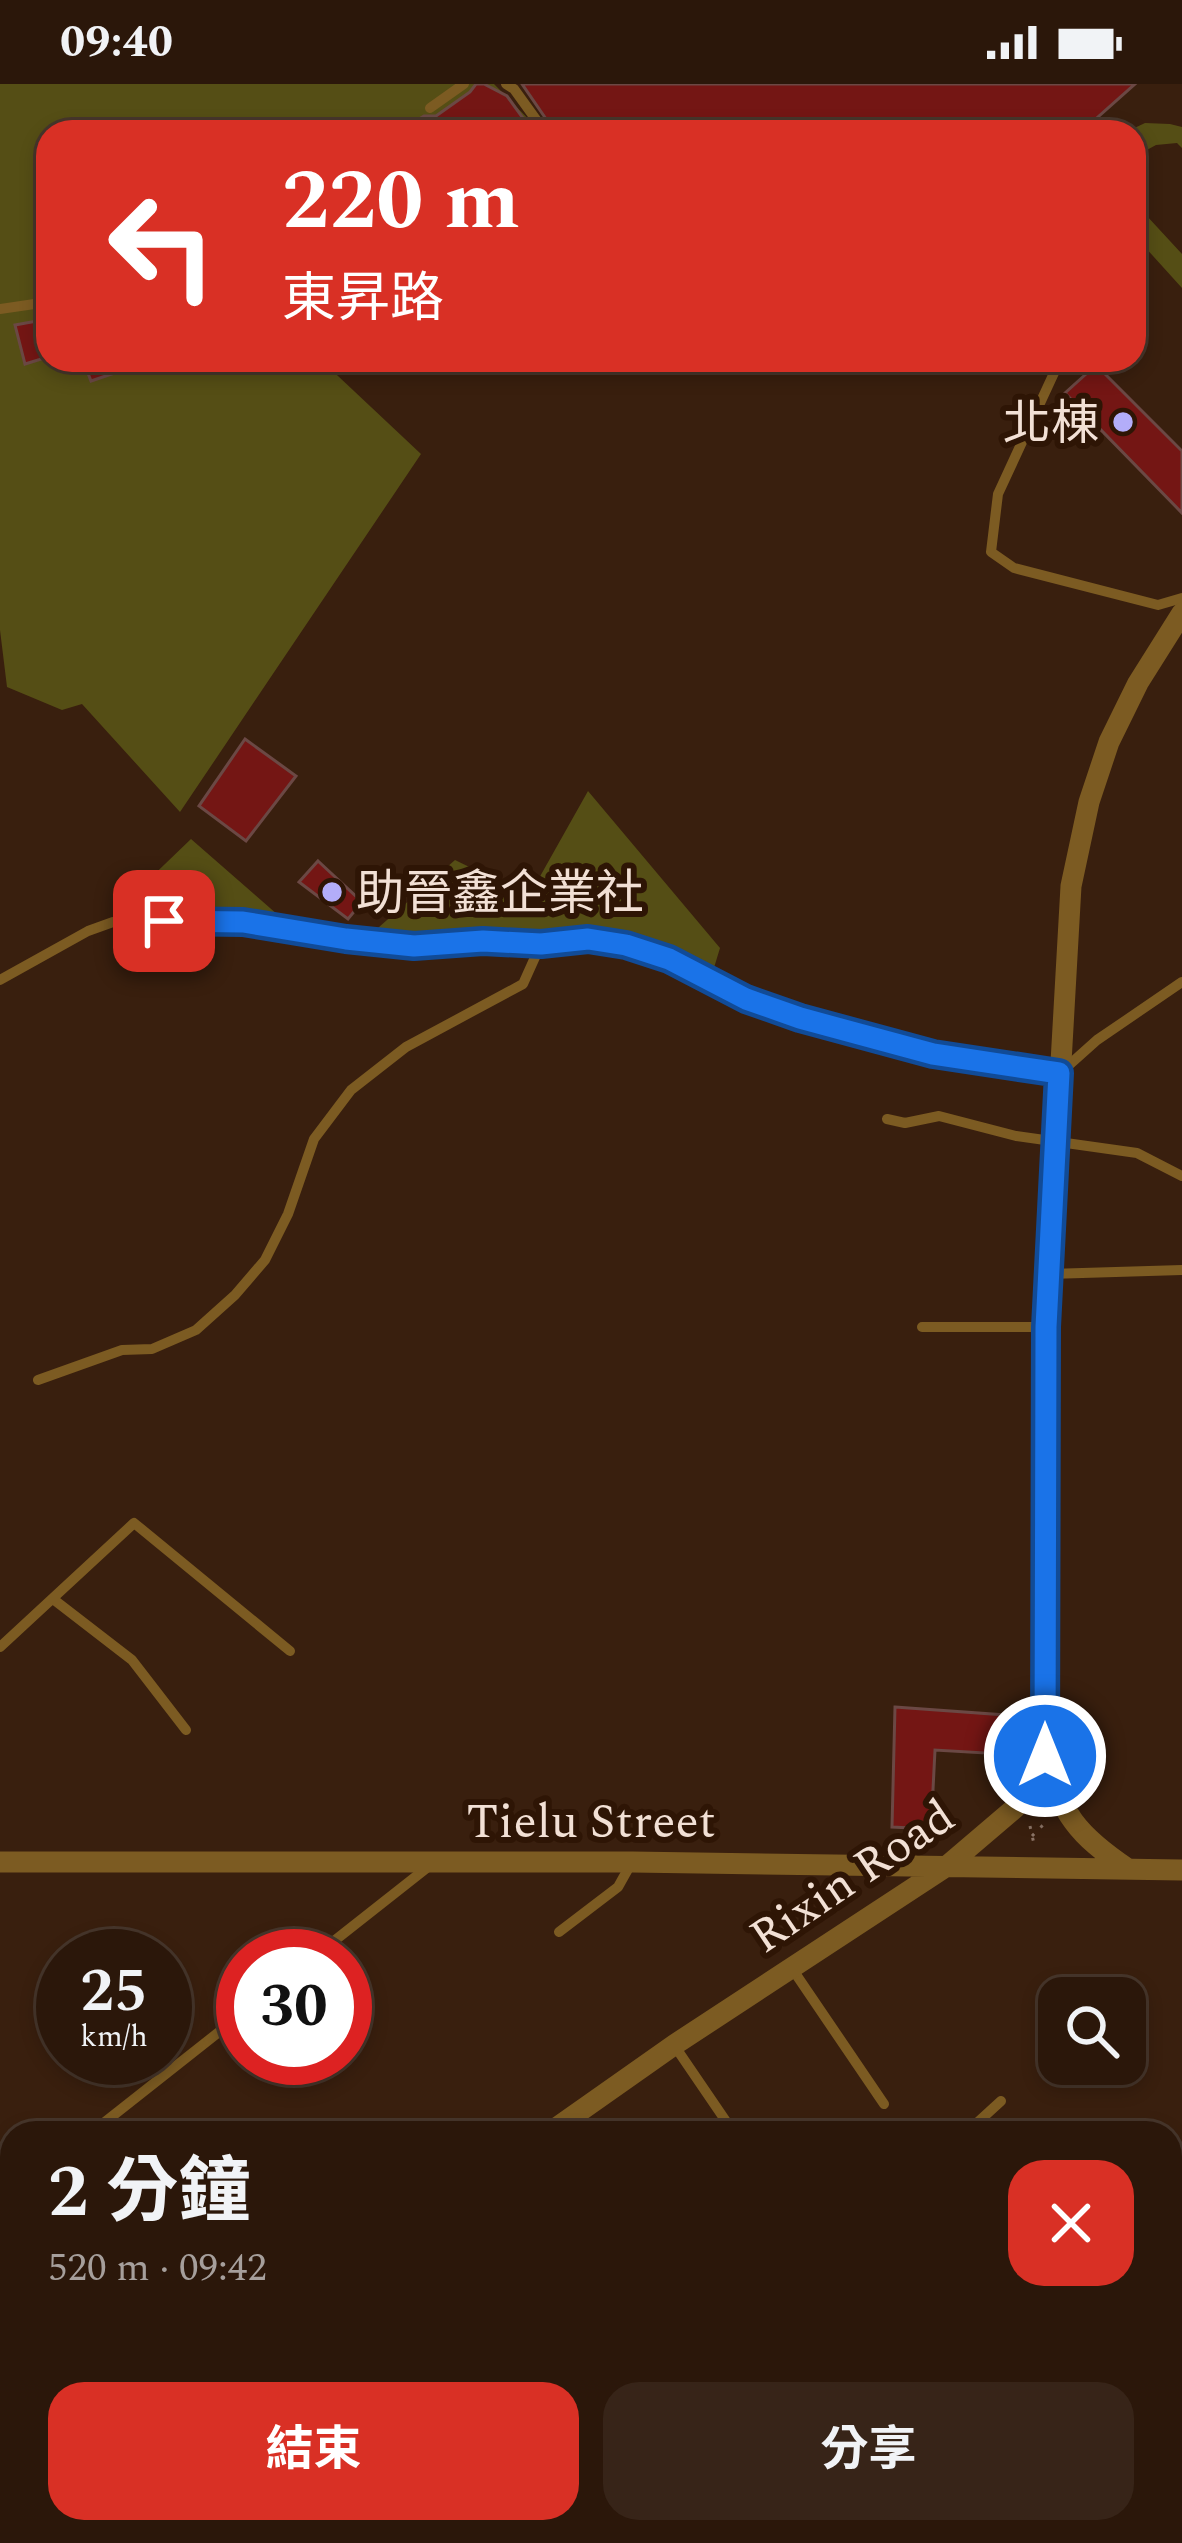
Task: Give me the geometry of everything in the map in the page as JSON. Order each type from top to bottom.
[{"type":"street","name":"Rixin Road","points":[[566,2121],[947,1866],[1015,1808],[1045,1756],[1046,1327],[1071,886],[1089,802],[1119,718],[1182,613]]},
{"type":"street","points":[[1045,1756],[1060,1801],[1074,1824],[1128,1869]]},
{"type":"street","name":"Tielu Street","points":[[0,1862],[632,1862],[1182,1870]]},
{"type":"lane","points":[[430,108],[464,84]]},
{"type":"lane","points":[[506,84],[536,120]]},
{"type":"lane","points":[[0,309],[36,304]]},
{"type":"lane","points":[[1054,372],[998,494],[991,552],[1014,568],[1158,605],[1182,598]]},
{"type":"lane","points":[[0,980],[113,922],[243,922],[414,946],[588,939],[669,959],[746,999],[800,1018],[933,1054],[1059,1073],[1097,1040],[1182,982]]},
{"type":"lane","points":[[38,1381],[122,1350],[152,1349],[196,1330],[265,1260],[288,1214],[314,1139],[351,1090],[406,1047],[523,984],[541,944]]},
{"type":"lane","points":[[887,1119],[905,1123],[940,1116],[1016,1136],[1138,1153],[1182,1176]]},
{"type":"lane","points":[[1049,1274],[1182,1270]]},
{"type":"lane","points":[[922,1327],[1046,1327]]},
{"type":"lane","points":[[0,1647],[134,1523],[290,1651]]},
{"type":"lane","points":[[53,1599],[132,1660],[186,1730]]},
{"type":"lane","points":[[350,1929],[436,1862]]},
{"type":"lane","points":[[559,1932],[618,1888],[632,1862]]},
{"type":"lane","points":[[791,1967],[884,2104]]},
{"type":"lane","points":[[106,2121],[216,2034]]},
{"type":"lane","points":[[674,2045],[726,2121]]},
{"type":"lane","points":[[979,2121],[1001,2101]]},
{"type":"lane","points":[[578,2113],[584,2121]]},
{"type":"path","points":[[1032,1836],[1054,1815]]},
{"type":"path","points":[[1030,1826],[1034,1845]]},
{"type":"shaded area","points":[[0,84],[494,84],[529,120],[36,120],[36,372],[334,372],[421,454],[180,812],[82,704],[62,710],[7,687],[0,630]]},
{"type":"shaded area","points":[[1146,123],[1182,127],[1182,148],[1177,143],[1146,150]]},
{"type":"shaded area","points":[[1146,215],[1182,254],[1182,288],[1146,248]]},
{"type":"shaded area","points":[[588,791],[720,948],[710,981],[626,946],[370,935],[455,860],[529,896]]},
{"type":"shaded area","points":[[191,839],[286,922],[113,914]]},
{"type":"building","points":[[476,84],[484,84],[507,96],[524,120],[418,120],[436,116]]},
{"type":"building","points":[[522,84],[1135,84],[1094,120],[547,120]]},
{"type":"building","points":[[36,321],[36,361],[25,364],[15,325]]},
{"type":"building","points":[[88,372],[118,372],[91,381]]},
{"type":"building","name":"北棟","points":[[1088,372],[1103,372],[1182,451],[1182,513],[1065,393]]},
{"type":"building","points":[[245,739],[296,776],[246,841],[199,806]]},
{"type":"building","name":"助晉鑫企業社","points":[[318,861],[362,902],[348,919],[299,882]]},
{"type":"building","points":[[895,1707],[1005,1715],[1002,1754],[935,1750],[931,1829],[892,1827]]},
{"type":"place","name":"北棟","points":[[1123,422]]},
{"type":"place","name":"助晉鑫企業社","points":[[332,892]]},
{"type":"route","points":[[164,921],[243,922],[414,946],[588,939],[626,945],[669,959],[746,999],[800,1018],[933,1054],[1059,1073],[1046,1327],[1045,1756]]}]
